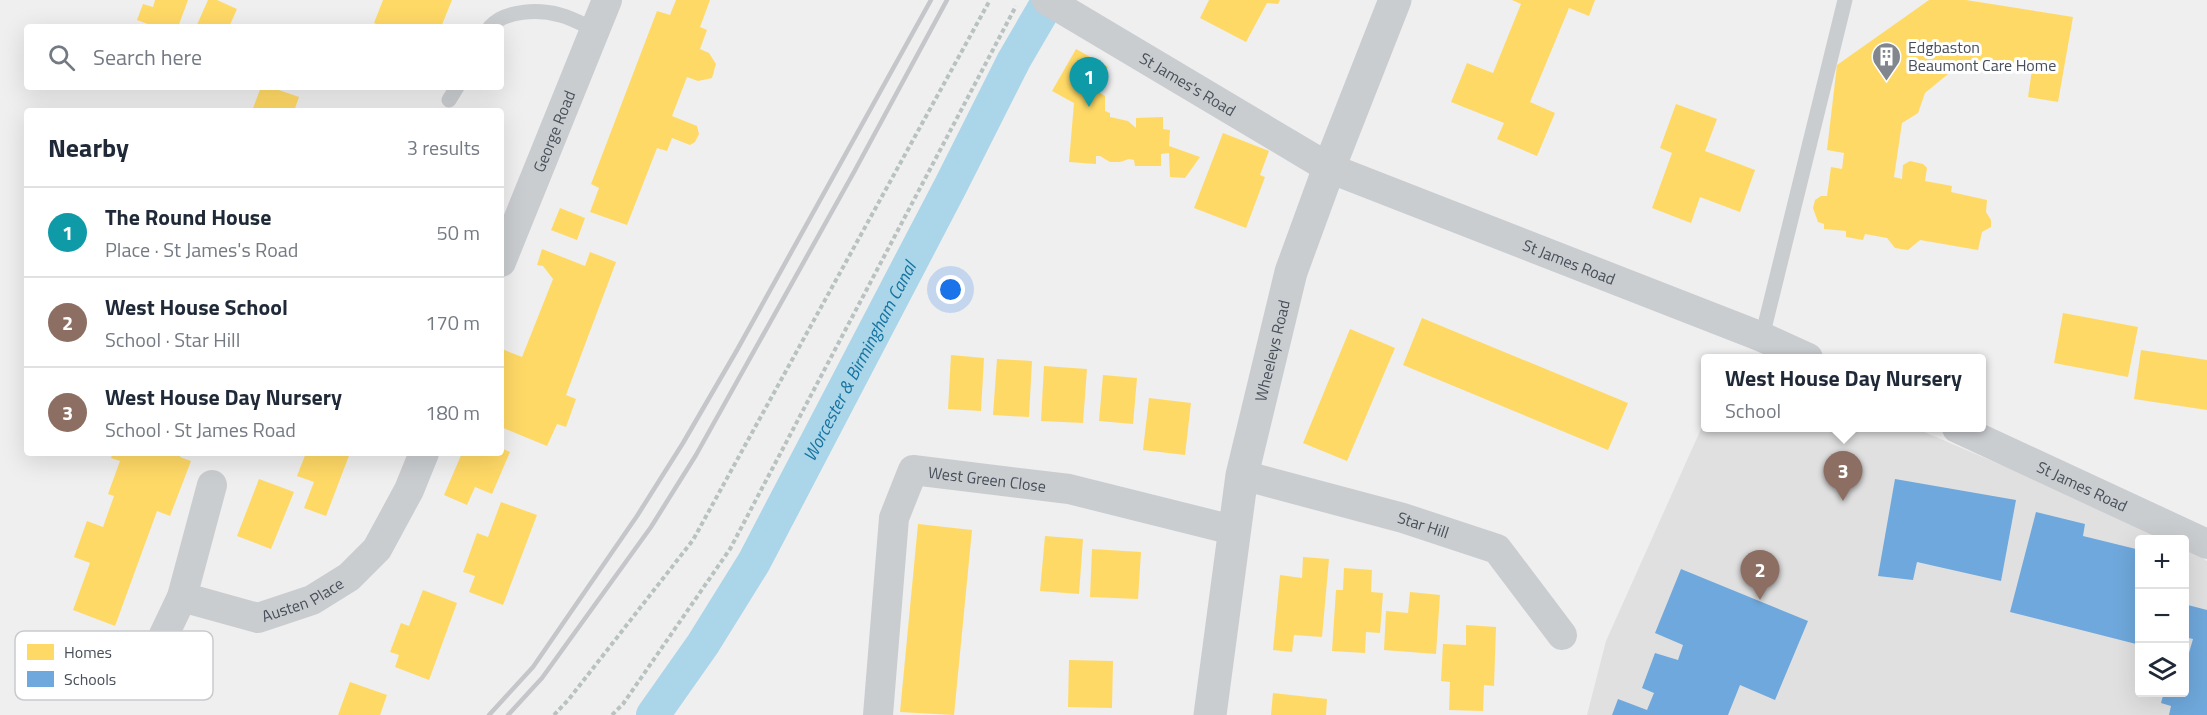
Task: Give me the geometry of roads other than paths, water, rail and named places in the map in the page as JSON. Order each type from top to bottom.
[{"type":"street","name":"George Road","points":[[504,255],[607,0]]},
{"type":"street","name":"St James's Road","points":[[1047,0],[1329,168]]},
{"type":"street","name":"Wheeleys Road","points":[[1210,715],[1242,475],[1291,272],[1395,0]]},
{"type":"street","name":"St James Road","points":[[1329,168],[1762,337],[1799,354]]},
{"type":"street","name":"St James Road","points":[[1966,432],[2207,544]]},
{"type":"street","name":"Austen Place","points":[[182,597],[258,618],[312,600],[349,577],[377,549],[409,490],[423,456]]},
{"type":"street","name":"West Green Close","points":[[878,715],[894,518],[913,470],[1069,489],[1233,530]]},
{"type":"street","name":"Star Hill","points":[[1242,475],[1403,518],[1497,549],[1562,635]]},
{"type":"street","points":[[166,631],[182,597],[212,485]]},
{"type":"lane","points":[[1762,337],[1845,0]]},
{"type":"lane","points":[[494,24],[503,17],[519,13],[559,14],[595,30]]},
{"type":"waterway","name":"Worcester & Birmingham Canal","points":[[653,715],[703,644],[754,562],[1014,60],[1049,0]]},
{"type":"railway","points":[[489,715],[533,667],[637,516],[683,443],[931,0]]},
{"type":"railway","points":[[508,715],[542,678],[651,527],[696,455],[947,0]]},
{"type":"place","name":"Edgbaston Beaumont Care Home","points":[[1887,82]]},
{"type":"place","name":"The Round House","points":[[1089,107]]},
{"type":"place","name":"West House Day Nursery","points":[[1843,501]]},
{"type":"place","name":"West House School","points":[[1760,600]]}]
